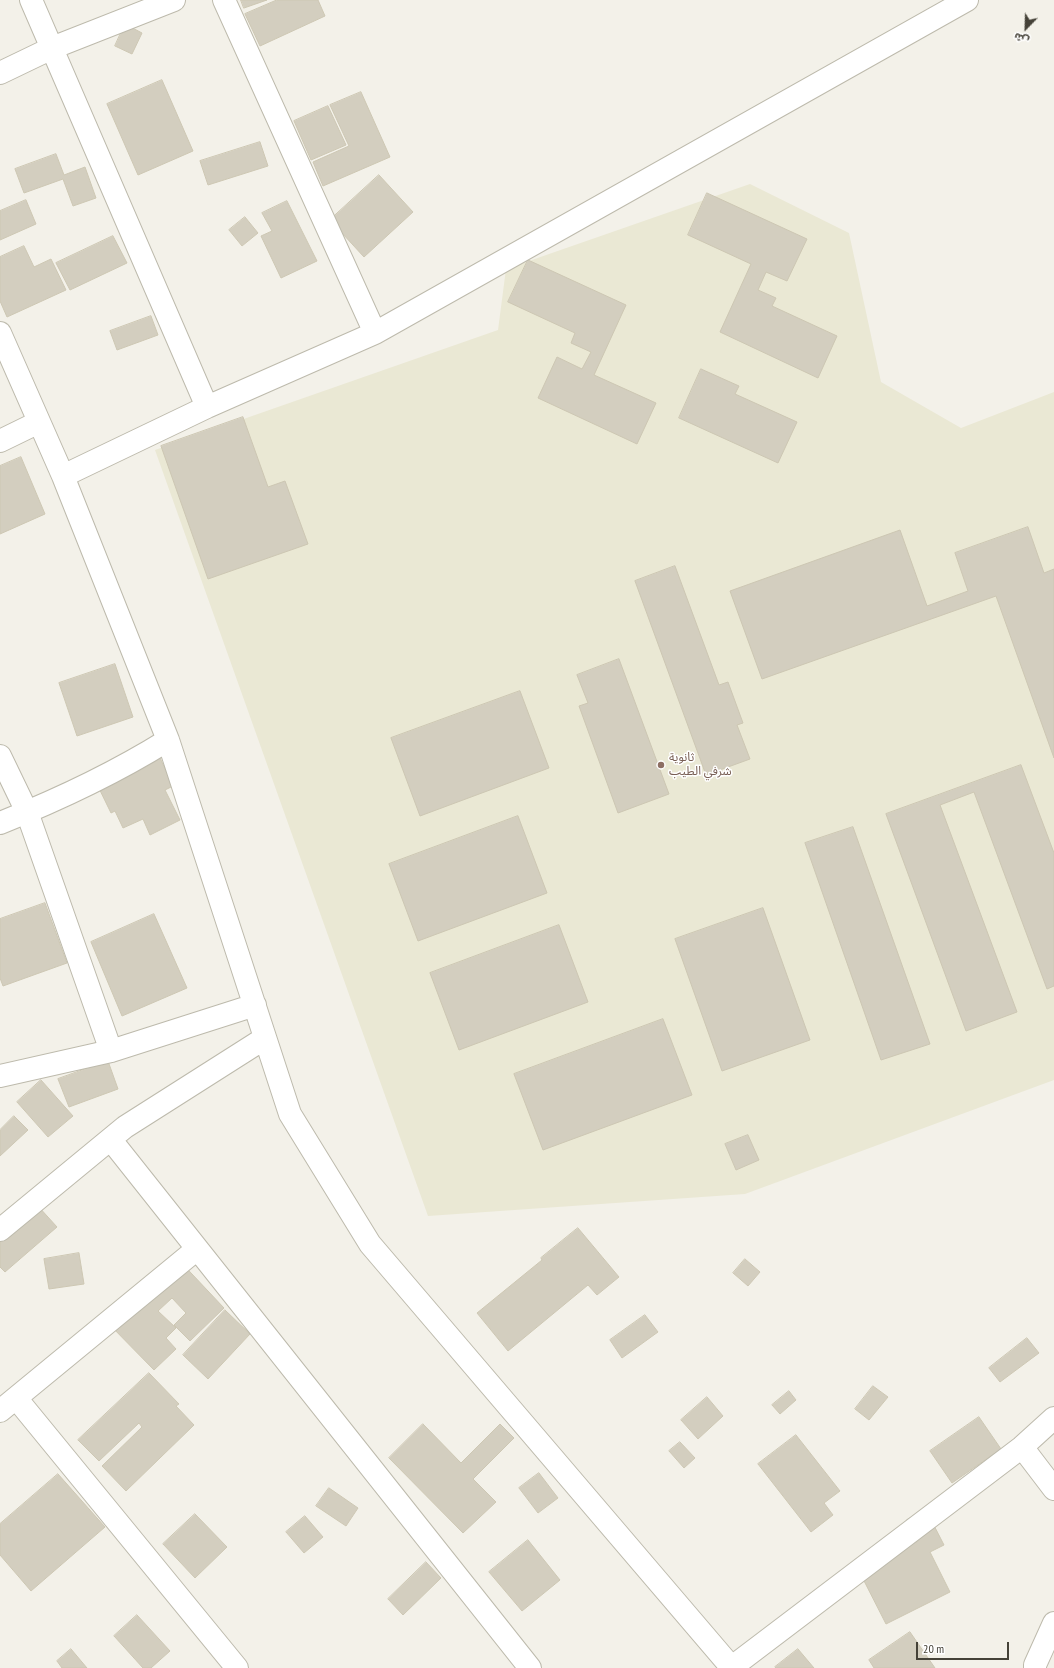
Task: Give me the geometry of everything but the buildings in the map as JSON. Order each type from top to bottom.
[{"type":"street","points":[[31,0],[207,407]]},
{"type":"street","points":[[0,73],[52,48],[174,0]]},
{"type":"street","points":[[224,0],[375,333]]},
{"type":"street","points":[[63,476],[207,407],[375,333],[967,0]]},
{"type":"street","points":[[0,333],[63,476],[168,740],[290,1114],[370,1244],[732,1668],[1022,1447],[1054,1418]]},
{"type":"street","points":[[0,441],[39,422]]},
{"type":"street","points":[[0,823],[27,812],[122,767],[168,740]]},
{"type":"street","points":[[0,756],[27,812],[111,1051]]},
{"type":"street","points":[[0,1076],[111,1051],[255,1005]]},
{"type":"street","points":[[0,1230],[126,1127],[265,1038]]},
{"type":"street","points":[[111,1140],[530,1668]]},
{"type":"street","points":[[197,1249],[8,1405],[237,1668]]},
{"type":"street","points":[[1022,1447],[1054,1489]]},
{"type":"street","points":[[1035,1668],[1034,1665],[1054,1623]]},
{"type":"shaded area","name":"ثانوية شرفي الطيب","points":[[750,184],[849,233],[881,382],[961,428],[1054,392],[1054,1080],[745,1194],[428,1216],[155,450],[498,330],[506,269]]},
{"type":"place","name":"ثانوية شرفي الطيب","points":[[661,765]]}]
